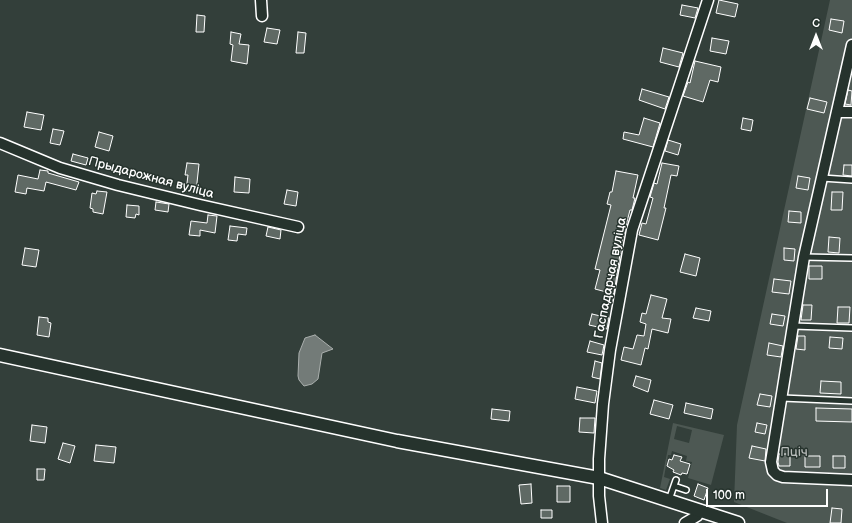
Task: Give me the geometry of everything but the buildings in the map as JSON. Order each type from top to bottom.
[{"type":"street","points":[[261,0],[262,16]]},
{"type":"street","name":"Гаспадарчая вуліца","points":[[602,523],[599,459],[602,412],[610,350],[632,230],[708,0]]},
{"type":"street","points":[[852,45],[804,257],[771,462],[773,471],[783,477],[852,480]]},
{"type":"street","points":[[837,112],[852,112]]},
{"type":"street","name":"Прыдарожная вуліца","points":[[0,143],[60,168],[118,185],[298,227]]},
{"type":"street","points":[[0,355],[397,442],[600,478],[738,523]]},
{"type":"street","points":[[685,523],[697,516],[700,510]]},
{"type":"lane","points":[[822,178],[852,180]]},
{"type":"lane","points":[[804,257],[852,258]]},
{"type":"lane","points":[[793,326],[852,328]]},
{"type":"lane","points":[[782,398],[852,401]]},
{"type":"lane","points":[[669,500],[676,480]]},
{"type":"lane","points":[[674,486],[686,490]]},
{"type":"green space","name":"Пціч","points":[[830,0],[852,0],[852,523],[787,523],[734,502],[737,425]]},
{"type":"green space","points":[[673,423],[724,435],[711,485],[688,478],[692,462],[686,461],[687,456],[672,451],[671,455],[668,455],[664,477],[670,479],[666,490],[660,488]],"holes":[[[677,426],[692,430],[689,443],[674,439]]]},
{"type":"shaded area","points":[[315,335],[333,349],[322,353],[318,379],[312,384],[304,386],[299,380],[298,376],[299,353],[305,338]]}]
